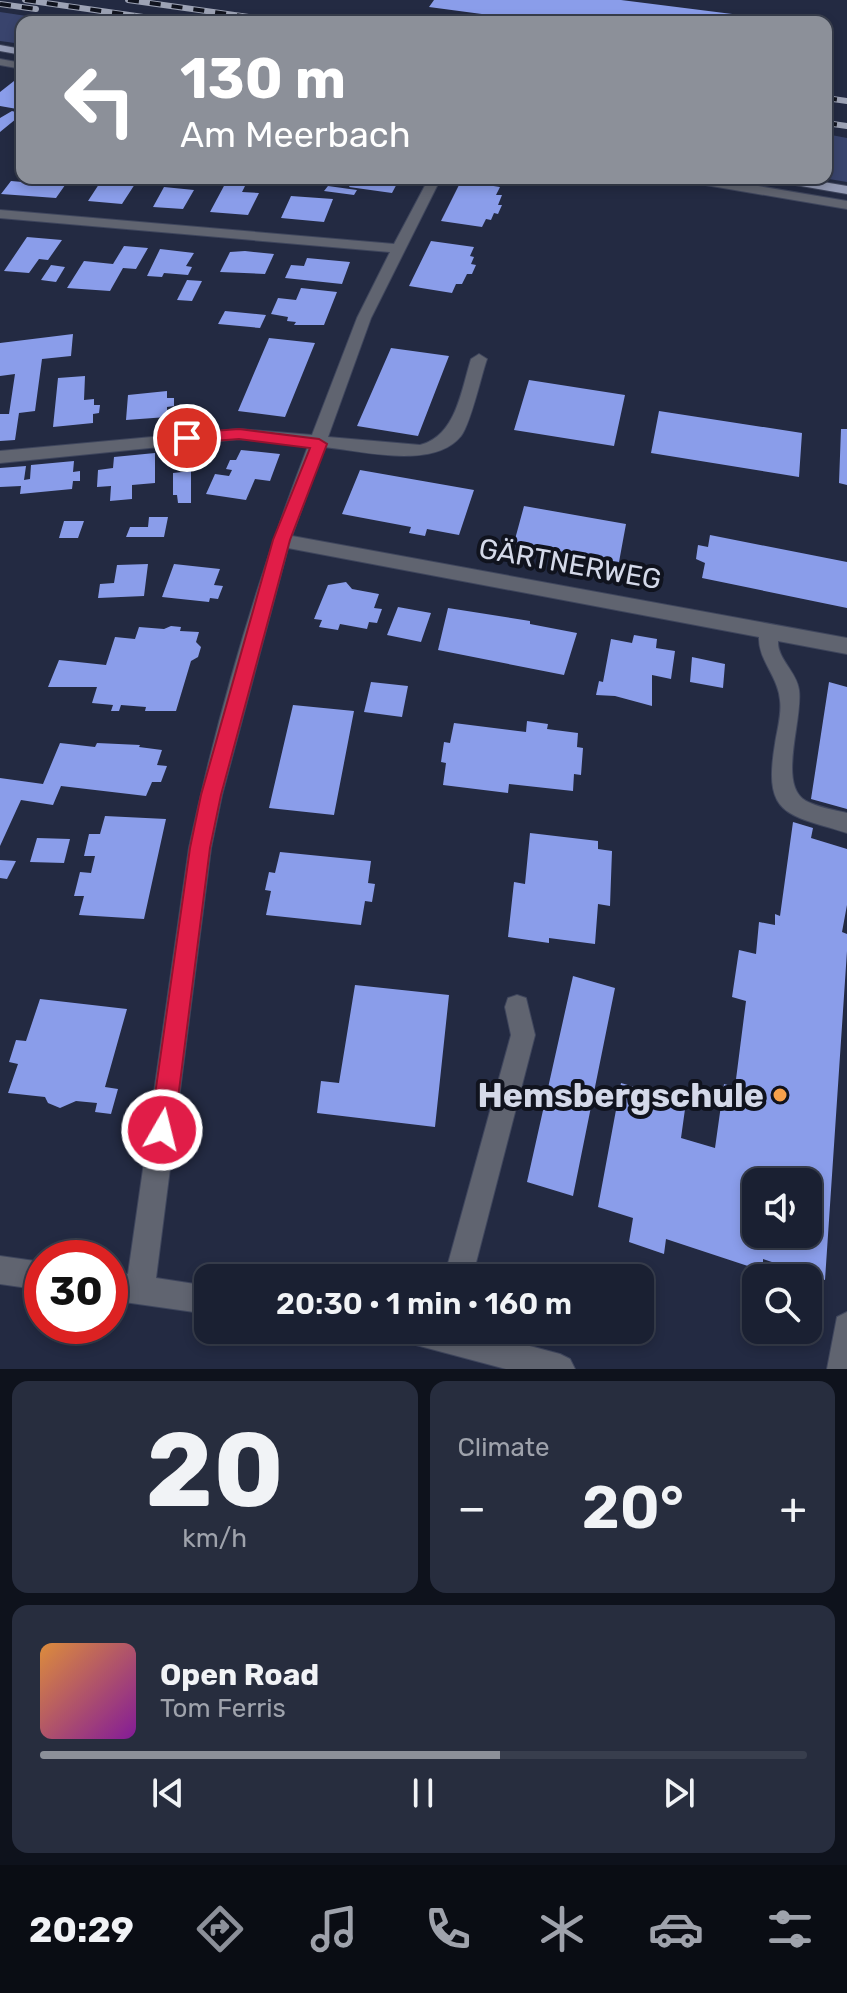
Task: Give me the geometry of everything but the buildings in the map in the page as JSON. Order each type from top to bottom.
[{"type":"main road","points":[[812,184],[847,190]]},
{"type":"street","points":[[140,1291],[200,848],[211,795],[281,540],[364,318],[432,184]]},
{"type":"street","points":[[723,184],[847,205]]},
{"type":"street","points":[[0,214],[399,249]]},
{"type":"street","points":[[0,457],[218,435],[420,451],[439,446],[455,432],[479,359]]},
{"type":"street","name":"GÄRTNERWEG","points":[[281,540],[847,646]]},
{"type":"street","points":[[769,629],[768,649],[788,682],[791,705],[780,778],[785,797],[800,809],[847,823]]},
{"type":"street","points":[[462,1264],[523,1035],[517,1007]]},
{"type":"street","points":[[0,1270],[24,1273]]},
{"type":"street","points":[[128,1289],[194,1298]]},
{"type":"street","points":[[842,1369],[847,1327]]},
{"type":"street","points":[[472,1344],[560,1369]]},
{"type":"shaded area","points":[[0,12],[27,16],[16,16],[16,43],[0,41]]},
{"type":"shaded area","points":[[832,135],[847,138],[847,182],[832,180]]},
{"type":"railway","points":[[25,0],[136,16]]},
{"type":"railway","points":[[128,0],[242,16]]},
{"type":"railway","points":[[0,4],[36,9]]},
{"type":"railway","points":[[832,99],[847,101]]},
{"type":"railway","points":[[832,124],[847,126]]},
{"type":"place","name":"Hemsbergschule","points":[[780,1095]]},
{"type":"route","points":[[162,1130],[200,848],[211,795],[281,540],[319,444],[239,434],[187,438]]}]
